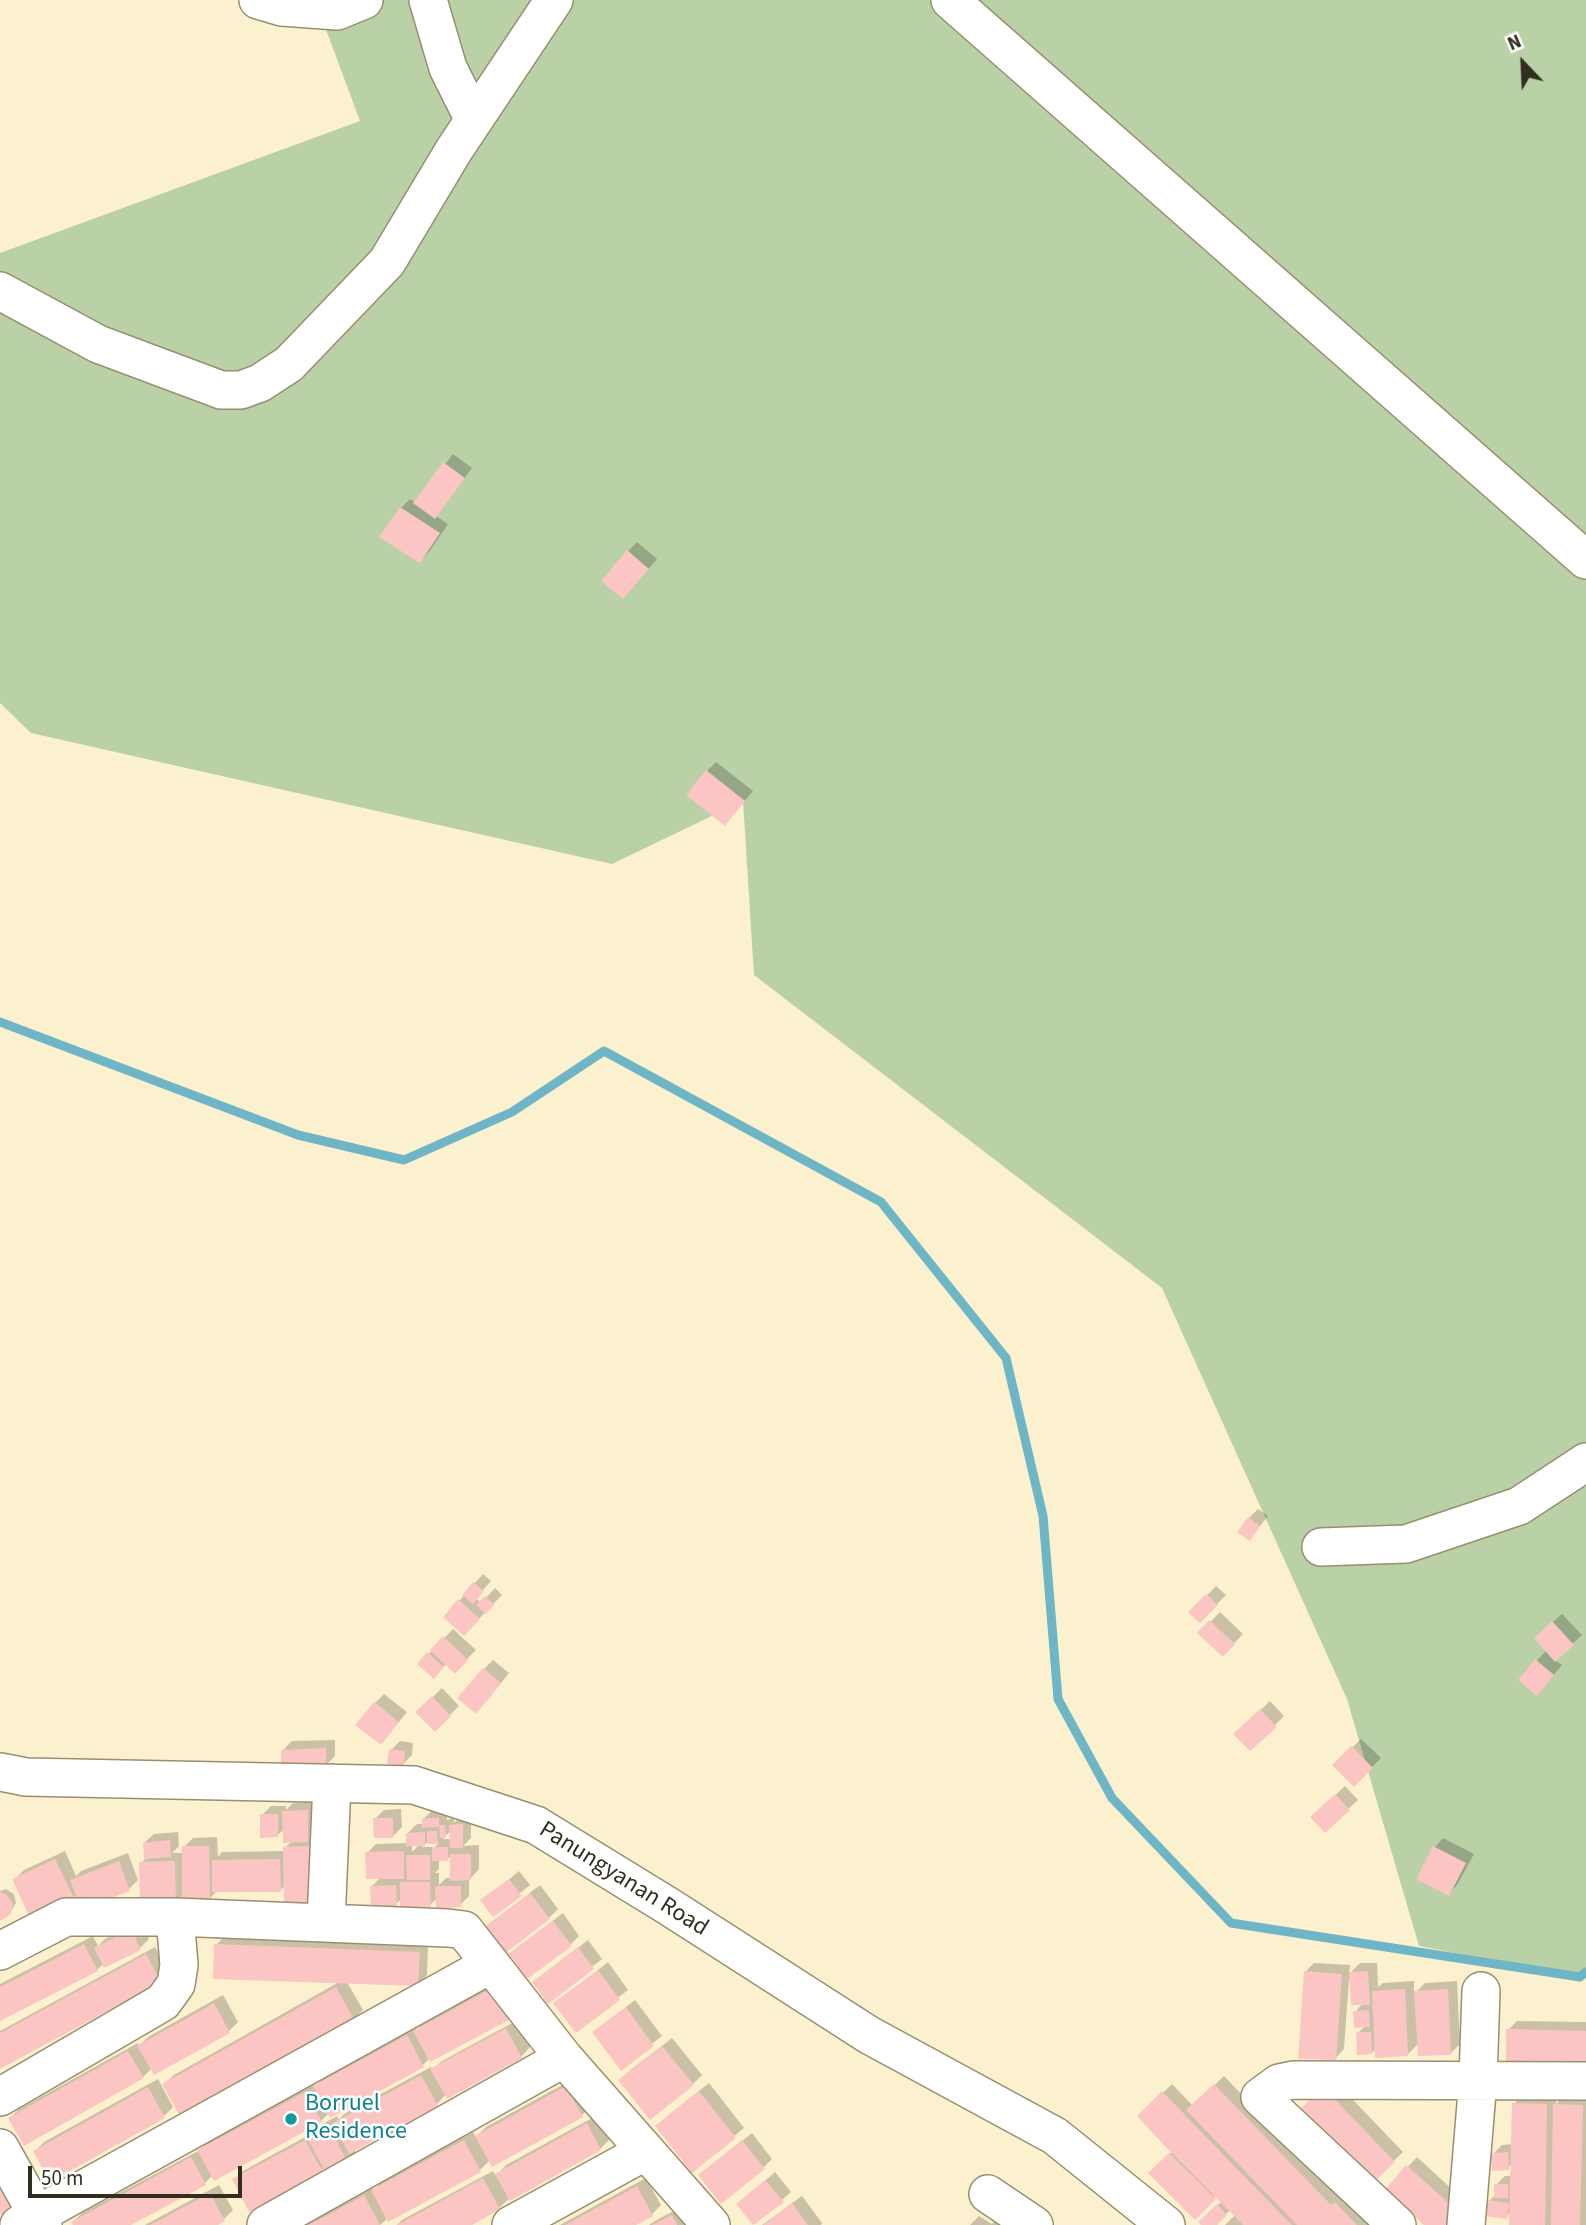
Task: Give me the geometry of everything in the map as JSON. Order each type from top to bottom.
[{"type":"street","points":[[258,0],[282,7],[337,11],[364,0]]},
{"type":"street","points":[[428,0],[448,68],[474,120]]},
{"type":"street","points":[[0,291],[98,344],[221,390],[241,390],[260,383],[289,364],[387,262],[474,120],[554,0]]},
{"type":"street","points":[[950,0],[1586,559]]},
{"type":"street","points":[[1321,1547],[1406,1544],[1519,1506],[1586,1462]]},
{"type":"street","name":"Panungyanan Road","points":[[0,1772],[26,1777],[414,1785],[536,1825],[869,2035],[1055,2136],[1166,2225]]},
{"type":"street","points":[[326,1922],[332,1783]]},
{"type":"street","points":[[0,1951],[66,1916],[326,1922],[464,1930],[564,2058],[711,2225]]},
{"type":"street","points":[[0,2097],[163,2002],[176,1984],[179,1965],[175,1917]]},
{"type":"street","points":[[0,2148],[33,2222],[491,1964]]},
{"type":"street","points":[[1466,2225],[1478,2080],[1480,1991]]},
{"type":"street","points":[[267,2225],[564,2058]]},
{"type":"street","points":[[1397,2225],[1260,2097],[1279,2082],[1293,2080],[1586,2081]]},
{"type":"street","points":[[511,2225],[646,2151]]},
{"type":"street","points":[[988,2194],[1034,2225]]},
{"type":"green space","points":[[315,0],[1586,0],[1586,1972],[1580,1977],[1419,1946],[1347,1699],[1162,1288],[754,975],[743,801],[612,864],[31,733],[0,703],[0,253],[360,121]]},
{"type":"building","points":[[443,462],[465,478],[435,519],[413,503]]},
{"type":"building","points":[[400,507],[440,533],[420,563],[379,537]]},
{"type":"building","points":[[627,550],[649,569],[623,599],[601,581]]},
{"type":"building","points":[[706,770],[745,801],[725,826],[686,795]]},
{"type":"building","points":[[1248,1517],[1260,1526],[1250,1541],[1237,1532]]},
{"type":"building","points":[[473,1582],[484,1591],[473,1604],[462,1595]]},
{"type":"building","points":[[1206,1594],[1218,1605],[1200,1623],[1188,1612]]},
{"type":"building","points":[[485,1596],[494,1605],[486,1614],[476,1605]]},
{"type":"building","points":[[458,1599],[480,1619],[464,1636],[443,1617]]},
{"type":"building","points":[[1209,1620],[1235,1644],[1223,1657],[1197,1633]]},
{"type":"building","points":[[1552,1621],[1574,1645],[1555,1662],[1534,1638]]},
{"type":"building","points":[[443,1636],[468,1660],[455,1674],[430,1650]]},
{"type":"building","points":[[427,1652],[444,1667],[434,1679],[417,1664]]},
{"type":"building","points":[[1535,1659],[1554,1675],[1537,1696],[1518,1680]]},
{"type":"building","points":[[483,1668],[501,1683],[476,1714],[457,1698]]},
{"type":"building","points":[[432,1696],[451,1716],[435,1732],[415,1712]]},
{"type":"building","points":[[374,1702],[399,1722],[381,1745],[355,1725]]},
{"type":"building","points":[[1260,1709],[1277,1727],[1250,1751],[1233,1734]]},
{"type":"building","points":[[1351,1746],[1373,1768],[1354,1787],[1332,1765]]},
{"type":"building","points":[[326,1748],[326,1767],[281,1768],[281,1750]]},
{"type":"building","points":[[389,1749],[405,1751],[404,1766],[387,1764]]},
{"type":"building","points":[[1335,1794],[1350,1810],[1325,1833],[1310,1817]]},
{"type":"building","points":[[308,1810],[308,1842],[283,1843],[282,1811]]},
{"type":"building","points":[[260,1814],[278,1814],[278,1837],[260,1838]]},
{"type":"building","points":[[373,1818],[393,1818],[393,1838],[374,1838]]},
{"type":"building","points":[[422,1818],[439,1818],[439,1827],[422,1828]]},
{"type":"building","points":[[463,1824],[463,1848],[450,1848],[449,1825]]},
{"type":"building","points":[[439,1825],[445,1825],[446,1838],[440,1838]]},
{"type":"building","points":[[427,1831],[437,1831],[438,1844],[427,1844]]},
{"type":"building","points":[[425,1832],[425,1846],[406,1846],[406,1833]]},
{"type":"building","points":[[170,1840],[171,1857],[144,1859],[143,1843]]},
{"type":"building","points":[[182,1846],[209,1846],[210,1901],[182,1901]]},
{"type":"building","points":[[314,1846],[315,1906],[284,1906],[283,1847]]},
{"type":"building","points":[[1433,1846],[1466,1863],[1449,1896],[1416,1879]]},
{"type":"building","points":[[432,1847],[448,1847],[448,1861],[432,1861]]},
{"type":"building","points":[[404,1851],[404,1879],[366,1879],[365,1852]]},
{"type":"building","points":[[450,1854],[471,1854],[471,1880],[450,1881]]},
{"type":"building","points":[[406,1855],[430,1855],[430,1880],[407,1880]]},
{"type":"building","points":[[55,1859],[75,1900],[31,1920],[12,1879]]},
{"type":"building","points":[[280,1859],[281,1892],[212,1892],[212,1860]]},
{"type":"building","points":[[119,1861],[130,1891],[81,1909],[70,1880]]},
{"type":"building","points":[[175,1861],[176,1905],[140,1906],[139,1862]]},
{"type":"building","points":[[509,1879],[522,1896],[493,1917],[480,1900]]},
{"type":"building","points":[[400,1882],[430,1882],[431,1907],[400,1907]]},
{"type":"building","points":[[396,1885],[397,1906],[371,1907],[370,1886]]},
{"type":"building","points":[[435,1886],[461,1886],[461,1907],[436,1908]]},
{"type":"building","points":[[0,1892],[6,1894],[13,1903],[11,1914],[2,1920],[0,1920]]},
{"type":"building","points":[[530,1893],[550,1919],[500,1957],[480,1930]]},
{"type":"building","points":[[553,1921],[572,1946],[527,1979],[508,1954]]},
{"type":"building","points":[[131,1929],[141,1950],[104,1968],[94,1948]]},
{"type":"building","points":[[84,1944],[98,1971],[0,2021],[0,1987]]},
{"type":"building","points":[[214,1944],[420,1952],[418,1986],[213,1979]]},
{"type":"building","points":[[578,1947],[594,1969],[548,2004],[532,1982]]},
{"type":"building","points":[[146,1954],[161,1982],[0,2069],[0,2033]]},
{"type":"building","points":[[598,1970],[620,2000],[576,2033],[553,2003]]},
{"type":"building","points":[[1304,1971],[1342,1974],[1336,2060],[1298,2059]]},
{"type":"building","points":[[1368,1971],[1370,2005],[1351,2005],[1349,1972]]},
{"type":"building","points":[[336,1987],[355,2021],[181,2118],[162,2084]]},
{"type":"building","points":[[492,1988],[509,2020],[430,2062],[413,2031]]},
{"type":"building","points":[[1405,1989],[1408,2056],[1375,2058],[1372,1991]]},
{"type":"building","points":[[1448,1989],[1451,2055],[1418,2056],[1414,1991]]},
{"type":"building","points":[[214,2003],[230,2033],[154,2075],[137,2046]]},
{"type":"building","points":[[626,2007],[654,2046],[621,2071],[592,2032]]},
{"type":"building","points":[[1369,2010],[1370,2027],[1354,2028],[1353,2011]]},
{"type":"building","points":[[506,2028],[522,2058],[447,2099],[430,2069]]},
{"type":"building","points":[[1506,2029],[1586,2031],[1586,2061],[1506,2061]]},
{"type":"building","points":[[1356,2032],[1371,2032],[1372,2054],[1357,2055]]},
{"type":"building","points":[[407,2035],[424,2067],[330,2118],[313,2086]]},
{"type":"building","points":[[662,2046],[694,2085],[650,2120],[618,2080]]},
{"type":"building","points":[[128,2051],[144,2078],[24,2146],[8,2118]]},
{"type":"building","points":[[421,2075],[438,2106],[349,2154],[333,2123]]},
{"type":"building","points":[[1214,2084],[1331,2205],[1335,2202],[1357,2225],[1297,2225],[1186,2110]]},
{"type":"building","points":[[566,2086],[583,2117],[492,2167],[475,2136]]},
{"type":"building","points":[[148,2087],[165,2118],[50,2182],[33,2151]]},
{"type":"building","points":[[1323,2087],[1395,2162],[1372,2184],[1300,2109]]},
{"type":"building","points":[[699,2091],[736,2138],[692,2173],[655,2126]]},
{"type":"building","points":[[1162,2091],[1292,2225],[1243,2225],[1161,2142],[1137,2116]]},
{"type":"building","points":[[305,2092],[322,2122],[214,2181],[197,2150]]},
{"type":"building","points":[[1512,2103],[1547,2104],[1545,2225],[1509,2225]]},
{"type":"building","points":[[1553,2104],[1583,2105],[1580,2225],[1551,2225]]},
{"type":"building","points":[[587,2123],[601,2150],[510,2201],[495,2174]]},
{"type":"building","points":[[328,2124],[349,2165],[328,2177],[306,2136]]},
{"type":"building","points":[[305,2140],[323,2172],[249,2212],[232,2179]]},
{"type":"building","points":[[464,2140],[481,2172],[388,2222],[371,2190]]},
{"type":"building","points":[[742,2140],[765,2169],[721,2204],[698,2175]]},
{"type":"building","points":[[1508,2152],[1509,2170],[1492,2171],[1491,2153]]},
{"type":"building","points":[[1169,2153],[1216,2199],[1195,2220],[1148,2173]]},
{"type":"building","points":[[191,2157],[206,2185],[131,2225],[73,2225],[71,2222]]},
{"type":"building","points":[[1406,2165],[1460,2213],[1449,2225],[1424,2225],[1385,2190]]},
{"type":"building","points":[[0,2169],[30,2210],[6,2223],[0,2212]]},
{"type":"building","points":[[483,2178],[500,2209],[472,2225],[397,2225]]},
{"type":"building","points":[[765,2180],[784,2202],[753,2225],[736,2204]]},
{"type":"building","points":[[1494,2184],[1508,2184],[1508,2198],[1494,2198]]},
{"type":"building","points":[[637,2186],[653,2216],[636,2225],[565,2225]]},
{"type":"building","points":[[210,2193],[225,2221],[218,2225],[150,2225]]},
{"type":"building","points":[[364,2195],[380,2225],[308,2225],[334,2212]]},
{"type":"building","points":[[1487,2200],[1509,2203],[1507,2219],[1485,2216]]},
{"type":"building","points":[[792,2203],[808,2225],[763,2225]]},
{"type":"building","points":[[1217,2204],[1227,2215],[1217,2225],[1201,2225],[1198,2222]]},
{"type":"building","points":[[672,2215],[677,2225],[652,2225]]},
{"type":"waterway","points":[[0,1022],[298,1135],[404,1160],[512,1112],[604,1051],[881,1202],[1006,1358],[1043,1516],[1058,1699],[1112,1798],[1231,1923],[1580,1977],[1586,1972]]},
{"type":"place","name":"Borruel Residence","points":[[291,2119]]}]
